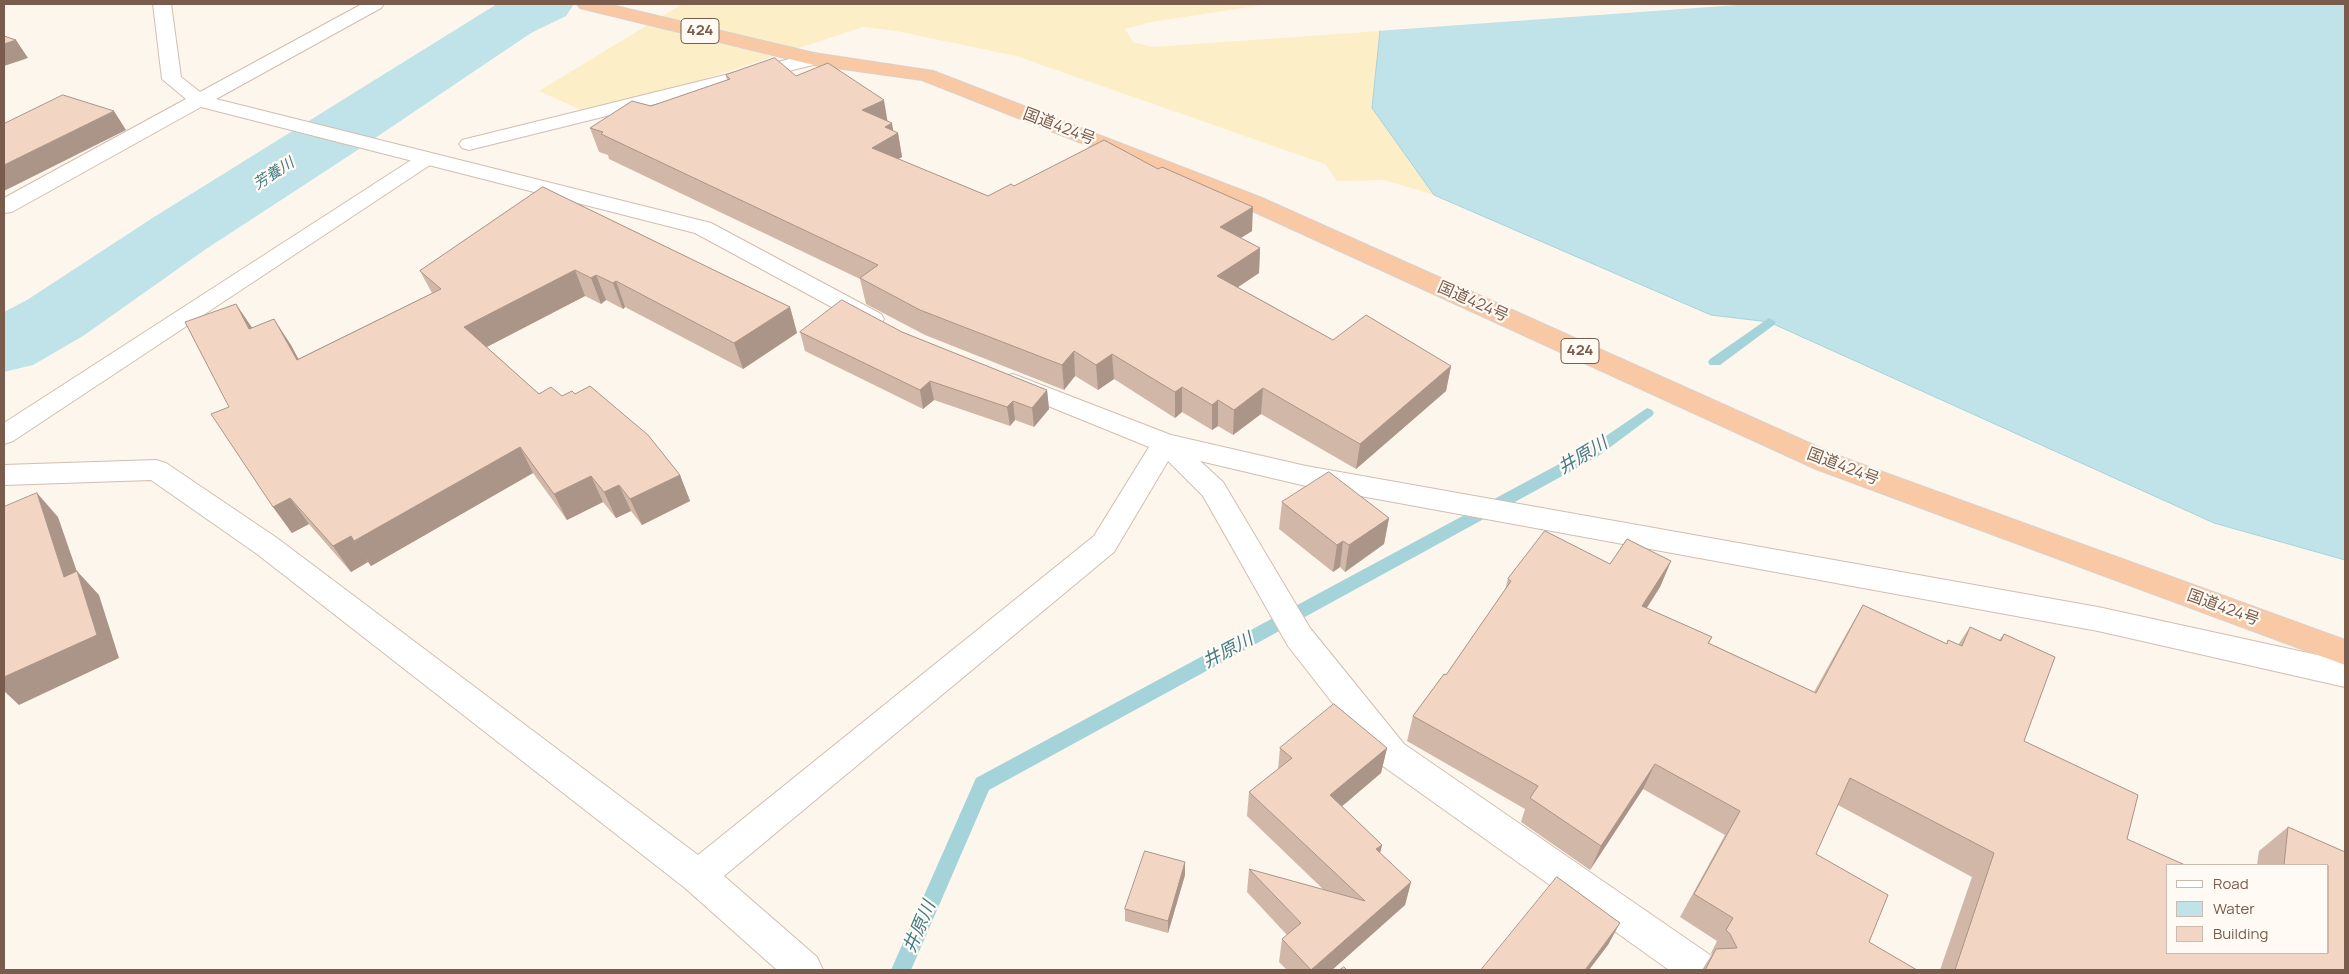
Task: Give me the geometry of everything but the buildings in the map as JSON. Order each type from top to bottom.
[{"type":"highway","name":"国道424号","points":[[586,4],[814,59],[926,76],[1254,203],[1826,462],[2345,653]]},
{"type":"street","points":[[162,4],[172,79],[200,101],[703,228],[890,329]]},
{"type":"street","points":[[4,207],[375,4]]},
{"type":"street","points":[[469,144],[814,59]]},
{"type":"street","points":[[4,435],[426,159]]},
{"type":"street","points":[[989,372],[1165,443],[1316,478],[2098,619],[2345,674]]},
{"type":"street","points":[[698,876],[1104,544],[1165,443]]},
{"type":"street","points":[[1165,443],[1213,488],[1299,637],[1392,754],[1700,970]]},
{"type":"street","points":[[4,475],[156,470],[267,546],[698,876],[804,970]]},
{"type":"sand","points":[[682,4],[1269,4],[1151,22],[1125,29],[1133,42],[1153,47],[1380,31],[1372,108],[1434,195],[1384,180],[1337,181],[1325,164],[1016,56],[896,31],[863,27],[698,81],[581,110],[539,91]]},
{"type":"water","points":[[1356,4],[2345,4],[2345,560],[2214,523],[1769,322],[1711,315],[1434,195],[1372,108],[1380,31]]},
{"type":"pier","points":[[1353,4],[1751,4],[1377,31]]},
{"type":"waterway","name":"芳養川","points":[[4,346],[55,318],[180,233],[323,143],[510,20],[545,4]]},
{"type":"waterway","name":"井原川","points":[[1715,362],[1769,322]]},
{"type":"waterway","name":"井原川","points":[[901,970],[982,784],[1592,453],[1647,413]]}]
